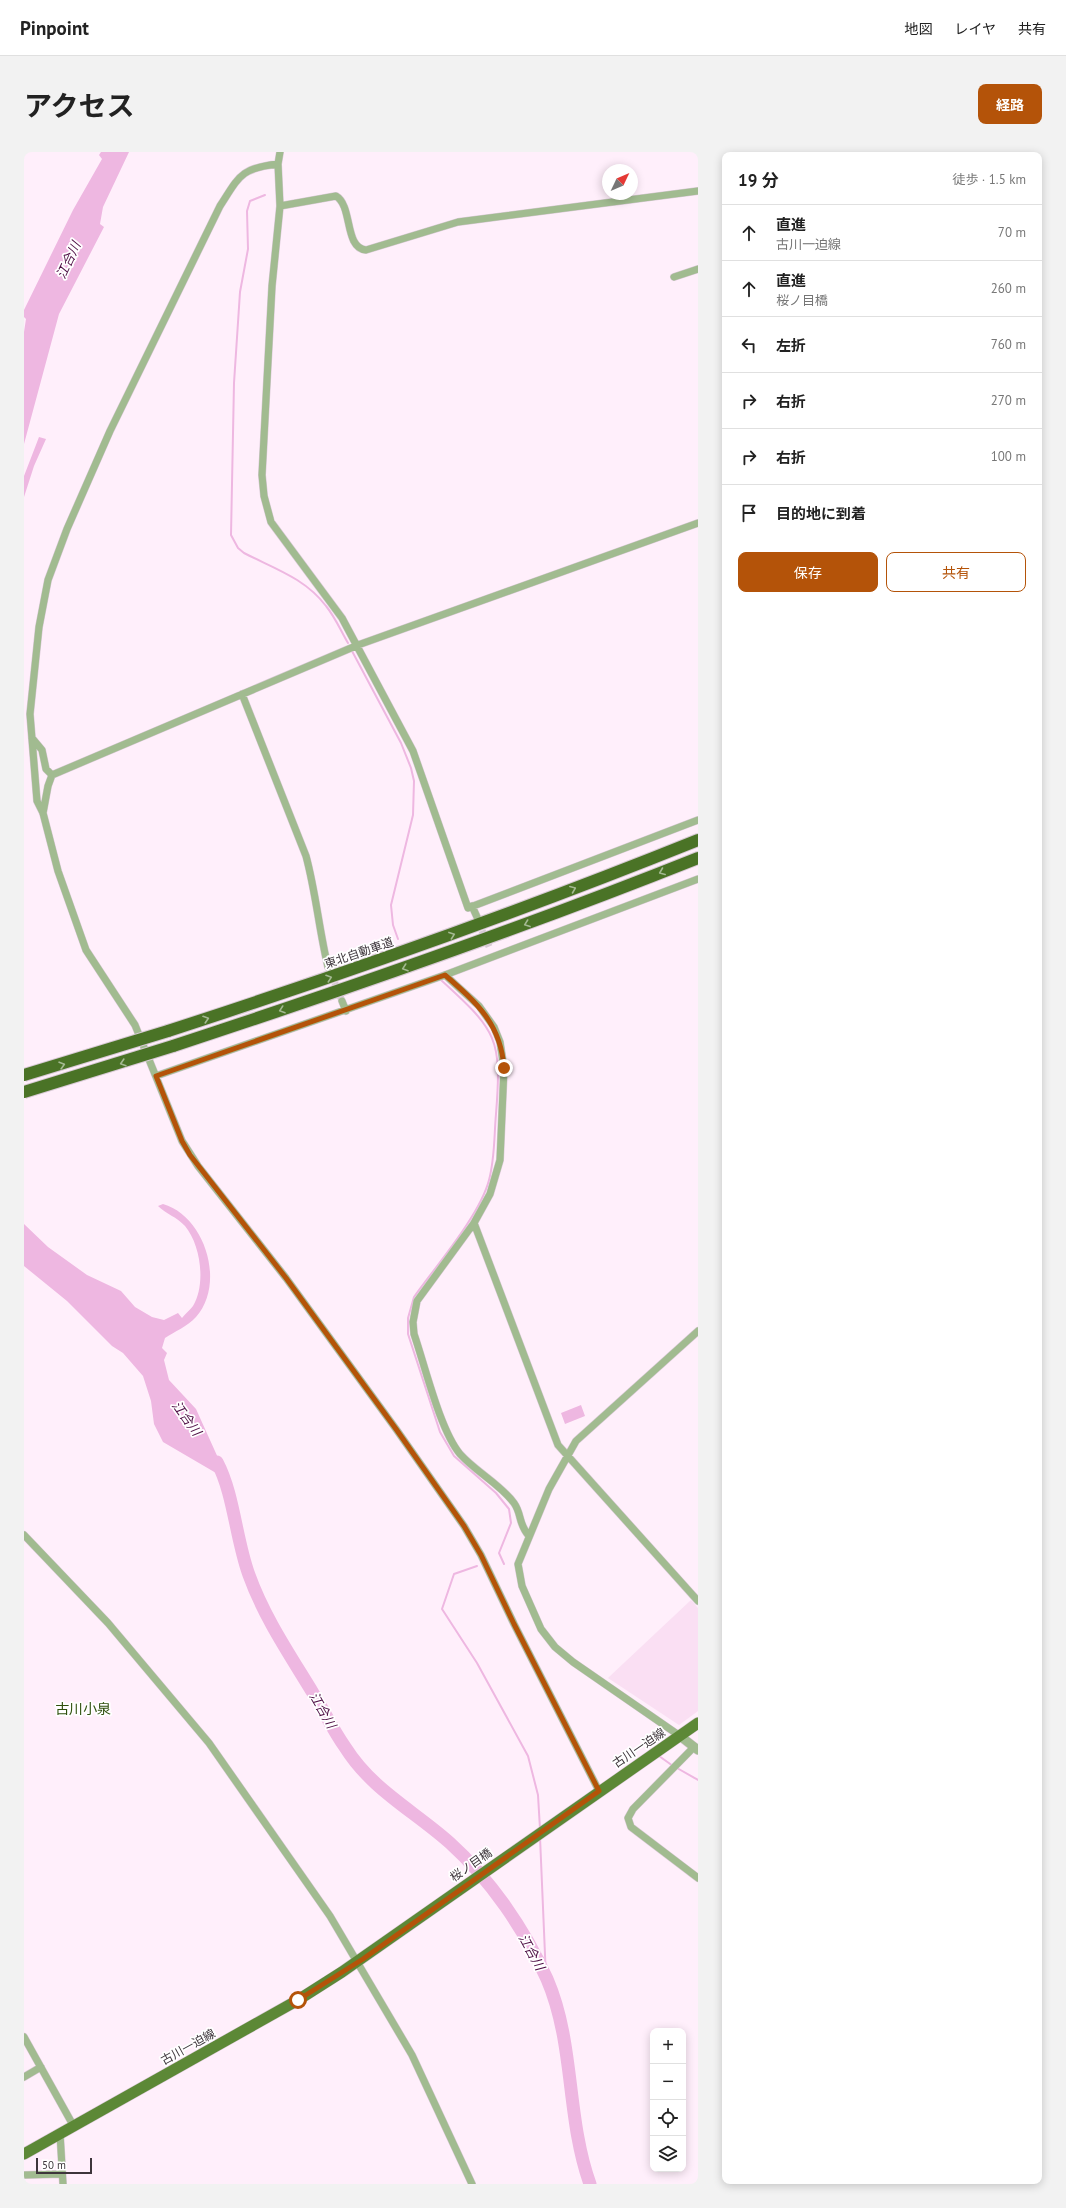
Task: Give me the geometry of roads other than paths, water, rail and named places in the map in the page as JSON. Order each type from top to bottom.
[{"type":"highway","name":"東北自動車道","points":[[24,1075],[168,1031],[432,942],[559,895],[698,840]]},
{"type":"highway","points":[[24,1092],[173,1046],[438,957],[565,910],[698,858]]},
{"type":"main road","name":"古川一迫線","points":[[597,1792],[698,1723]]},
{"type":"main road","name":"桜ノ目橋","points":[[360,1961],[597,1792]]},
{"type":"main road","name":"古川一迫線","points":[[24,2154],[298,2000],[360,1961]]},
{"type":"street","points":[[280,152],[278,164],[280,206],[272,286],[263,459],[264,496],[271,522],[329,599],[358,645],[413,751],[468,908],[698,820]]},
{"type":"street","points":[[278,164],[247,170],[237,180],[220,206],[110,431],[67,529],[48,580],[39,626],[30,714],[37,801],[43,813],[58,871],[86,950],[135,1024],[182,1141],[190,1155],[286,1278],[396,1429],[464,1526],[481,1555],[597,1792]]},
{"type":"street","points":[[280,206],[336,196],[343,203],[354,244],[357,248],[366,250],[458,222],[698,191]]},
{"type":"street","points":[[674,277],[698,269]]},
{"type":"street","points":[[43,813],[48,786],[52,775],[358,645],[698,523]]},
{"type":"street","points":[[242,694],[306,856],[312,878],[321,939],[328,967]]},
{"type":"street","points":[[32,738],[42,750],[46,769],[52,775]]},
{"type":"street","points":[[156,1076],[346,1011],[698,879]]},
{"type":"street","points":[[472,906],[477,917]]},
{"type":"street","points":[[490,949],[493,957]]},
{"type":"street","points":[[445,975],[469,996],[487,1017],[494,1028],[503,1054],[504,1068],[500,1160],[490,1194],[474,1223],[418,1301],[413,1322],[414,1334],[444,1425],[452,1442],[464,1457],[515,1504],[523,1528],[529,1536]]},
{"type":"street","points":[[342,1001],[346,1011]]},
{"type":"street","points":[[474,1223],[554,1437],[566,1457],[698,1602]]},
{"type":"street","points":[[698,1331],[576,1441],[550,1489],[518,1564],[518,1572],[522,1586],[541,1629],[550,1641],[573,1662],[696,1748],[633,1809],[628,1818],[631,1827],[698,1878]]},
{"type":"street","points":[[24,1535],[108,1623],[209,1743],[330,1916],[360,1961],[412,2056],[472,2184]]},
{"type":"street","points":[[24,2037],[74,2125]]},
{"type":"street","points":[[24,2054],[31,2050]]},
{"type":"street","points":[[24,2077],[41,2067]]},
{"type":"street","points":[[60,2133],[63,2184]]},
{"type":"street","points":[[24,2175],[62,2174]]},
{"type":"water","points":[[101,152],[129,152],[103,207],[100,224],[104,227],[59,314],[24,444],[24,332],[26,319],[24,317],[24,310],[73,210],[102,159],[99,155]]},
{"type":"water","points":[[39,437],[46,439],[34,466],[24,497],[24,476]]},
{"type":"water","points":[[163,1204],[178,1211],[190,1222],[200,1236],[210,1269],[209,1287],[205,1303],[193,1320],[165,1338],[162,1348],[167,1353],[164,1360],[169,1380],[196,1409],[228,1480],[163,1442],[154,1424],[151,1401],[143,1376],[123,1353],[112,1346],[67,1301],[24,1266],[24,1224],[48,1247],[87,1275],[121,1291],[135,1307],[152,1317],[164,1320],[178,1313],[182,1318],[193,1306],[197,1297],[200,1265],[195,1244],[190,1234],[182,1223],[158,1206]]},
{"type":"water","points":[[581,1405],[585,1416],[565,1424],[561,1413]]},
{"type":"waterway","points":[[265,195],[250,201],[247,211],[248,249],[240,292],[234,383],[231,535],[238,548],[244,553],[288,575],[318,596],[332,615],[348,643]]},
{"type":"waterway","points":[[352,651],[401,743],[411,768],[414,781],[413,815],[391,905],[393,925],[398,939]]},
{"type":"waterway","points":[[441,980],[474,1012],[485,1025],[492,1038],[498,1068],[498,1089],[493,1155],[489,1180],[477,1209],[414,1297],[408,1318],[408,1334],[440,1432],[454,1456],[496,1493],[509,1509],[511,1523],[499,1553],[504,1564]]},
{"type":"waterway","name":"江合川","points":[[217,1462],[227,1488],[241,1547],[255,1591],[278,1636],[341,1741],[356,1762],[380,1788],[436,1831],[465,1857],[505,1906],[528,1942],[538,1961],[547,1979],[556,2004],[562,2029],[567,2055],[577,2133],[582,2159],[590,2184]]},
{"type":"waterway","points":[[477,1566],[454,1574],[442,1609],[477,1663],[528,1756],[538,1795],[540,1829]]},
{"type":"waterway","points":[[659,1756],[673,1766]]},
{"type":"waterway","points":[[677,1768],[698,1780]]},
{"type":"waterway","points":[[540,1837],[546,1978]]},
{"type":"tunnel","points":[[478,921],[490,949]]},
{"type":"tunnel","points":[[331,973],[342,1001]]},
{"type":"district","name":"古川小泉","points":[[83,1709]]}]
